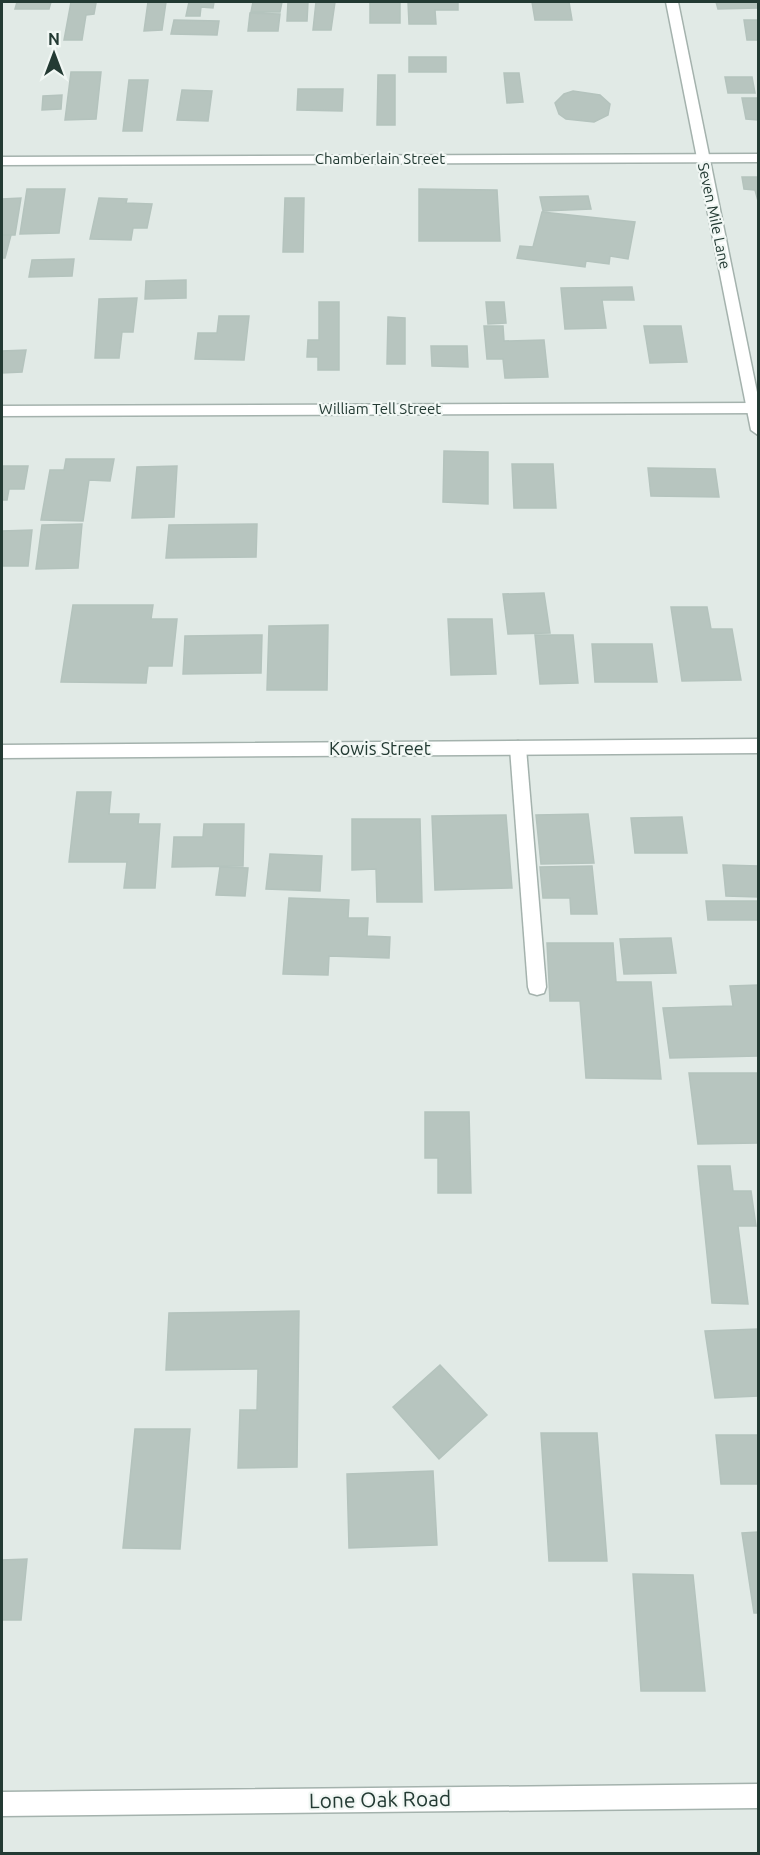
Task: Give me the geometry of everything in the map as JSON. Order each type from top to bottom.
[{"type":"street","name":"Seven Mile Lane","points":[[672,2],[759,430]]},
{"type":"street","name":"Chamberlain Street","points":[[2,161],[759,158]]},
{"type":"street","name":"William Tell Street","points":[[2,411],[756,408]]},
{"type":"street","name":"Kowis Street","points":[[2,752],[759,746]]},
{"type":"street","points":[[518,748],[537,987]]},
{"type":"street","name":"Lone Oak Road","points":[[2,1804],[759,1796]]},
{"type":"building","points":[[17,2],[51,2],[49,9],[15,9]]},
{"type":"building","points":[[71,2],[96,3],[94,14],[86,15],[82,40],[64,40]]},
{"type":"building","points":[[148,2],[166,2],[162,30],[144,31]]},
{"type":"building","points":[[189,2],[214,2],[213,8],[201,7],[200,16],[186,16]]},
{"type":"building","points":[[253,2],[282,2],[280,12],[251,12]]},
{"type":"building","points":[[288,2],[308,2],[307,21],[287,21]]},
{"type":"building","points":[[316,2],[335,2],[331,30],[313,30]]},
{"type":"building","points":[[370,2],[400,2],[400,23],[370,23]]},
{"type":"building","points":[[408,2],[458,2],[458,10],[435,10],[436,24],[409,24]]},
{"type":"building","points":[[532,2],[569,2],[572,20],[535,20]]},
{"type":"building","points":[[716,2],[758,2],[758,8],[718,9]]},
{"type":"building","points":[[250,13],[280,14],[278,31],[248,31]]},
{"type":"building","points":[[174,20],[219,21],[217,35],[171,34]]},
{"type":"building","points":[[744,20],[758,20],[758,40],[747,40]]},
{"type":"building","points":[[409,57],[446,57],[446,72],[409,72]]},
{"type":"building","points":[[71,72],[101,72],[96,119],[65,120]]},
{"type":"building","points":[[504,73],[519,73],[523,102],[507,103]]},
{"type":"building","points":[[378,75],[395,75],[395,125],[377,125]]},
{"type":"building","points":[[725,77],[752,77],[755,93],[728,93]]},
{"type":"building","points":[[129,80],[148,80],[142,131],[123,131]]},
{"type":"building","points":[[298,89],[343,89],[342,111],[297,110]]},
{"type":"building","points":[[182,90],[212,91],[208,121],[177,120]]},
{"type":"building","points":[[573,91],[600,95],[610,104],[608,115],[594,122],[566,119],[559,114],[555,103],[564,94]]},
{"type":"building","points":[[62,95],[61,109],[42,110],[43,96]]},
{"type":"building","points":[[742,98],[758,98],[758,120],[746,119]]},
{"type":"building","points":[[742,177],[758,177],[758,201],[755,190],[744,189]]},
{"type":"building","points":[[27,189],[65,189],[59,233],[20,234]]},
{"type":"building","points":[[419,189],[497,190],[500,241],[419,241]]},
{"type":"building","points":[[588,196],[591,209],[543,211],[540,197]]},
{"type":"building","points":[[21,198],[15,235],[2,235],[2,199]]},
{"type":"building","points":[[99,198],[127,199],[126,203],[152,204],[147,228],[133,228],[131,240],[90,239]]},
{"type":"building","points":[[285,198],[304,198],[303,252],[283,252]]},
{"type":"building","points":[[542,212],[635,222],[628,259],[610,256],[609,264],[586,261],[585,267],[517,258],[520,246],[533,247]]},
{"type":"building","points":[[2,235],[11,235],[5,258],[2,258]]},
{"type":"building","points":[[74,259],[72,276],[29,277],[32,260]]},
{"type":"building","points":[[186,280],[186,298],[145,299],[146,281]]},
{"type":"building","points":[[632,287],[634,300],[602,300],[606,328],[565,329],[561,288]]},
{"type":"building","points":[[137,298],[133,332],[122,332],[119,358],[95,358],[99,299]]},
{"type":"building","points":[[319,302],[339,302],[339,370],[318,370],[318,357],[307,357],[308,340],[319,340]]},
{"type":"building","points":[[486,302],[504,302],[506,323],[488,324]]},
{"type":"building","points":[[219,316],[249,316],[244,360],[195,359],[198,333],[217,333]]},
{"type":"building","points":[[388,317],[405,318],[405,364],[387,364]]},
{"type":"building","points":[[484,326],[503,326],[504,341],[544,340],[548,377],[505,378],[503,359],[487,359]]},
{"type":"building","points":[[644,326],[681,326],[687,362],[650,363]]},
{"type":"building","points":[[431,346],[467,346],[468,367],[432,366]]},
{"type":"building","points":[[26,350],[22,372],[2,373],[2,351]]},
{"type":"building","points":[[444,451],[488,452],[488,504],[443,502]]},
{"type":"building","points":[[66,459],[114,459],[110,481],[89,480],[83,521],[41,520],[50,470],[64,470]]},
{"type":"building","points":[[512,464],[553,464],[556,508],[514,508]]},
{"type":"building","points":[[2,466],[28,466],[24,489],[9,489],[7,500],[2,500]]},
{"type":"building","points":[[177,466],[174,517],[132,518],[137,467]]},
{"type":"building","points":[[648,468],[715,469],[719,497],[651,496]]},
{"type":"building","points":[[82,524],[78,568],[36,569],[42,525]]},
{"type":"building","points":[[257,524],[256,557],[166,558],[169,525]]},
{"type":"building","points":[[32,530],[28,566],[2,566],[2,531]]},
{"type":"building","points":[[544,593],[550,633],[508,634],[503,594]]},
{"type":"building","points":[[73,605],[153,605],[151,619],[177,619],[172,666],[148,666],[146,683],[61,682]]},
{"type":"building","points":[[671,607],[707,607],[711,629],[732,629],[741,680],[682,681]]},
{"type":"building","points":[[448,619],[492,619],[496,674],[451,675]]},
{"type":"building","points":[[328,625],[327,690],[267,690],[269,626]]},
{"type":"building","points":[[262,635],[261,673],[183,674],[185,636]]},
{"type":"building","points":[[535,635],[573,635],[578,683],[540,684]]},
{"type":"building","points":[[592,644],[652,644],[657,682],[595,682]]},
{"type":"building","points":[[77,792],[111,792],[109,814],[139,814],[138,824],[160,824],[155,888],[124,888],[127,862],[69,862]]},
{"type":"building","points":[[588,814],[594,863],[541,864],[536,815]]},
{"type":"building","points":[[506,815],[512,888],[435,890],[432,816]]},
{"type":"building","points":[[682,817],[687,853],[635,853],[631,818]]},
{"type":"building","points":[[352,819],[420,819],[422,902],[377,902],[376,869],[352,870]]},
{"type":"building","points":[[204,824],[244,824],[243,866],[172,867],[174,837],[203,837]]},
{"type":"building","points":[[270,854],[322,856],[320,891],[266,889]]},
{"type":"building","points":[[723,865],[758,866],[758,897],[726,896]]},
{"type":"building","points":[[592,866],[597,914],[571,914],[570,898],[543,898],[540,867]]},
{"type":"building","points":[[220,867],[248,868],[245,896],[216,895]]},
{"type":"building","points":[[289,898],[349,900],[348,918],[368,918],[367,936],[390,937],[389,958],[329,956],[328,975],[283,974]]},
{"type":"building","points":[[706,901],[758,901],[758,920],[708,920]]},
{"type":"building","points":[[671,938],[676,973],[624,974],[620,939]]},
{"type":"building","points":[[547,943],[613,943],[616,982],[651,982],[661,1079],[586,1078],[580,1001],[550,1001]]},
{"type":"building","points":[[758,985],[758,1056],[670,1058],[663,1008],[733,1006],[730,986]]},
{"type":"building","points":[[689,1073],[758,1073],[758,1143],[698,1144]]},
{"type":"building","points":[[425,1112],[469,1112],[471,1193],[438,1193],[438,1158],[425,1158]]},
{"type":"building","points":[[698,1166],[730,1166],[733,1191],[751,1191],[756,1226],[738,1226],[748,1304],[712,1303]]},
{"type":"building","points":[[299,1311],[297,1467],[238,1468],[240,1410],[257,1410],[258,1369],[166,1370],[169,1313]]},
{"type":"building","points":[[758,1329],[758,1396],[715,1398],[705,1331]]},
{"type":"building","points":[[440,1365],[487,1415],[439,1459],[393,1407]]},
{"type":"building","points":[[135,1429],[190,1429],[180,1549],[123,1548]]},
{"type":"building","points":[[541,1433],[597,1433],[607,1561],[549,1561]]},
{"type":"building","points":[[716,1435],[758,1435],[758,1484],[721,1484]]},
{"type":"building","points":[[433,1471],[437,1545],[349,1548],[347,1474]]},
{"type":"building","points":[[758,1532],[758,1613],[754,1613],[742,1533]]},
{"type":"building","points":[[27,1559],[21,1620],[2,1620],[2,1560]]},
{"type":"building","points":[[633,1574],[693,1575],[705,1691],[641,1691]]}]
